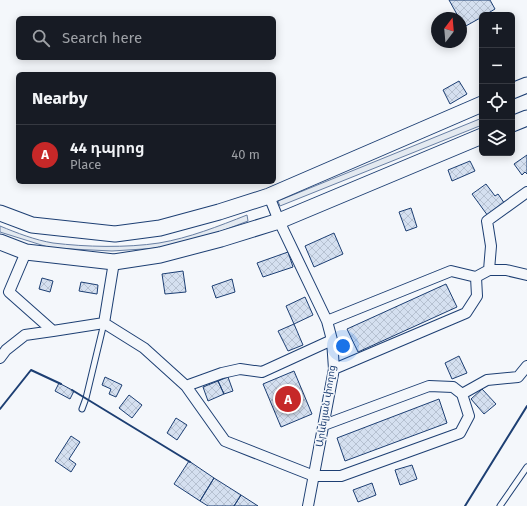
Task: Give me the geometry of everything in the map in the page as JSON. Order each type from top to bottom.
[{"type":"main road","points":[[515,90],[527,85]]},
{"type":"main road","points":[[0,213],[32,225],[115,234],[160,228],[219,212],[269,196],[479,105]]},
{"type":"main road","points":[[515,123],[527,118]]},
{"type":"main road","points":[[0,242],[26,252],[114,262],[160,255],[221,239],[279,220],[479,137]]},
{"type":"street","points":[[490,270],[491,246],[487,221],[527,192]]},
{"type":"street","name":"Արևելյան փողոց","points":[[269,196],[327,321],[332,340],[334,369],[308,506]]},
{"type":"street","points":[[26,252],[4,290],[53,331]]},
{"type":"street","points":[[104,323],[114,262]]},
{"type":"street","points":[[327,321],[451,271],[476,277],[490,270],[506,270],[527,276]]},
{"type":"street","points":[[334,369],[466,313],[477,296],[476,277]]},
{"type":"street","points":[[0,358],[6,350],[25,335],[104,323],[144,348],[186,386],[225,442],[314,476],[341,476],[460,433],[469,416],[462,394],[453,387],[429,386],[324,425]]},
{"type":"street","points":[[186,386],[222,373],[240,369],[262,372],[332,340]]},
{"type":"street","points":[[462,394],[487,380],[518,377],[527,366]]},
{"type":"lane","points":[[82,409],[104,323]]},
{"type":"lane","points":[[500,506],[526,469]]},
{"type":"shaded area","points":[[479,119],[479,126],[280,206],[278,201]]},
{"type":"shaded area","points":[[247,215],[248,221],[211,235],[159,248],[112,251],[51,248],[0,232],[0,226],[19,234],[46,242],[92,246],[133,246],[159,243],[193,235]]},
{"type":"building","points":[[449,0],[490,0],[495,9],[490,12],[479,12],[479,19],[467,25],[467,12],[456,12]]},
{"type":"building","points":[[459,81],[467,94],[450,104],[443,90]]},
{"type":"building","points":[[527,155],[527,174],[525,172],[522,175],[514,164]]},
{"type":"building","points":[[470,161],[475,171],[452,181],[448,170]]},
{"type":"building","points":[[486,184],[495,196],[498,194],[505,204],[488,216],[472,194]]},
{"type":"building","points":[[411,208],[417,227],[406,231],[399,212]]},
{"type":"building","points":[[334,233],[343,254],[314,267],[305,246]]},
{"type":"building","points":[[288,252],[293,267],[263,277],[257,263]]},
{"type":"building","points":[[183,271],[186,292],[165,294],[162,274]]},
{"type":"building","points":[[42,278],[53,281],[50,292],[39,289]]},
{"type":"building","points":[[232,279],[235,292],[216,298],[212,286]]},
{"type":"building","points":[[81,282],[98,285],[97,294],[79,291]]},
{"type":"building","points":[[446,284],[457,307],[358,352],[347,329]]},
{"type":"building","points":[[305,297],[313,315],[294,324],[286,306]]},
{"type":"building","points":[[294,324],[303,345],[288,351],[278,331]]},
{"type":"building","points":[[459,356],[467,373],[452,379],[445,363]]},
{"type":"building","points":[[294,371],[312,414],[281,427],[263,384]]},
{"type":"building","points":[[105,377],[122,385],[116,397],[109,394],[111,389],[102,385]]},
{"type":"building","points":[[228,377],[233,391],[224,394],[218,381]]},
{"type":"building","points":[[218,381],[224,394],[208,401],[203,387]]},
{"type":"building","points":[[59,383],[74,391],[70,399],[55,391]]},
{"type":"building","points":[[482,389],[496,404],[484,414],[471,399]]},
{"type":"building","points":[[129,395],[142,405],[132,418],[119,408]]},
{"type":"building","points":[[439,399],[447,423],[345,461],[337,438]]},
{"type":"building","points":[[176,418],[187,425],[177,440],[167,433]]},
{"type":"building","points":[[71,436],[80,442],[69,459],[76,464],[71,472],[55,461]]},
{"type":"building","points":[[189,461],[214,478],[200,501],[174,484]]},
{"type":"building","points":[[412,465],[417,479],[400,485],[395,470]]},
{"type":"building","points":[[214,478],[241,495],[234,506],[208,506],[200,501]]},
{"type":"building","points":[[372,483],[376,495],[358,502],[353,490]]},
{"type":"building","points":[[241,495],[258,506],[234,506]]},
{"type":"wall","points":[[0,409],[31,370],[61,384]]},
{"type":"wall","points":[[72,390],[190,462]]},
{"type":"wall","points":[[465,506],[527,406]]},
{"type":"place","name":"44 դպրոց","points":[[288,399]]}]
